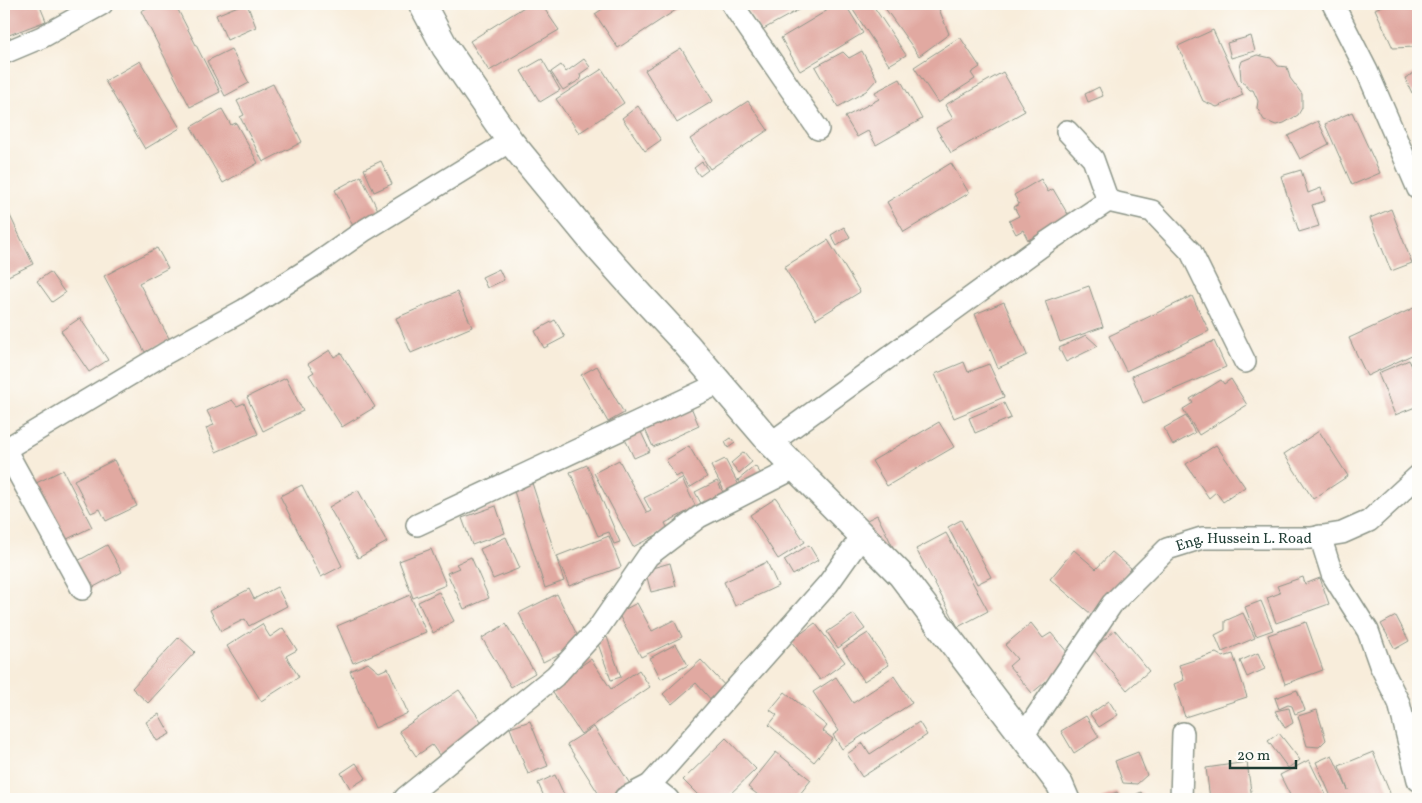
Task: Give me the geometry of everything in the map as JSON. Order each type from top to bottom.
[{"type":"street","points":[[4,53],[42,37],[102,4]]},
{"type":"street","points":[[422,4],[445,47],[510,141],[599,248],[720,383],[771,444],[901,575],[1023,736],[1058,795]]},
{"type":"street","points":[[732,4],[818,129]]},
{"type":"street","points":[[1333,4],[1367,70],[1418,189]]},
{"type":"street","points":[[1067,131],[1093,159],[1108,201]]},
{"type":"street","points":[[82,589],[4,449],[158,358],[244,310],[315,265],[365,230],[510,141]]},
{"type":"street","points":[[771,444],[1040,247],[1108,201],[1152,211],[1190,252],[1245,362]]},
{"type":"street","points":[[417,525],[720,383]]},
{"type":"street","points":[[405,798],[555,676],[596,630],[648,556],[699,517],[795,468]]},
{"type":"street","name":"Eng. Hussein L. Road","points":[[1023,736],[1112,604],[1167,549],[1202,538],[1312,538],[1342,533],[1369,521],[1418,476]]},
{"type":"street","points":[[626,798],[650,785],[828,584],[862,536]]},
{"type":"street","points":[[1320,536],[1332,574],[1368,631],[1380,665],[1399,703],[1418,780]]},
{"type":"street","points":[[650,785],[668,799]]},
{"type":"building","points":[[4,4],[39,4],[46,21],[9,35],[4,21]]},
{"type":"building","points":[[155,4],[175,4],[220,92],[190,107],[141,11]]},
{"type":"building","points":[[247,4],[256,27],[227,40],[216,15]]},
{"type":"building","points":[[529,4],[541,4],[559,30],[489,71],[470,41]]},
{"type":"building","points":[[610,4],[685,4],[618,48],[595,14]]},
{"type":"building","points":[[745,4],[809,4],[760,31]]},
{"type":"building","points":[[838,4],[845,4],[863,33],[800,71],[781,38]]},
{"type":"building","points":[[863,4],[872,4],[906,55],[889,65],[853,10]]},
{"type":"building","points":[[882,4],[937,4],[949,34],[919,56]]},
{"type":"building","points":[[1386,4],[1409,4],[1418,16],[1418,46],[1393,48],[1375,9]]},
{"type":"building","points":[[1213,30],[1243,95],[1217,107],[1203,101],[1178,46]]},
{"type":"building","points":[[1251,36],[1255,51],[1231,58],[1227,43]]},
{"type":"building","points":[[960,37],[980,67],[971,73],[975,79],[938,103],[914,67]]},
{"type":"building","points":[[681,48],[713,101],[677,123],[645,70]]},
{"type":"building","points":[[231,49],[249,83],[225,96],[207,61]]},
{"type":"building","points":[[862,51],[877,79],[866,91],[838,107],[815,67],[843,52],[849,58]]},
{"type":"building","points":[[1257,55],[1271,58],[1278,66],[1287,67],[1290,78],[1302,94],[1302,108],[1298,115],[1284,123],[1276,125],[1264,120],[1257,108],[1258,101],[1253,90],[1250,90],[1241,80],[1240,67],[1242,61]]},
{"type":"building","points":[[542,59],[560,90],[540,102],[521,71]]},
{"type":"building","points":[[584,59],[590,67],[580,74],[581,79],[563,90],[551,72],[561,65],[566,72]]},
{"type":"building","points":[[140,61],[180,128],[145,149],[105,81]]},
{"type":"building","points":[[602,69],[624,103],[579,133],[556,99]]},
{"type":"building","points":[[1418,71],[1418,90],[1412,93],[1405,78]]},
{"type":"building","points":[[1003,72],[1025,111],[951,153],[936,128],[953,119],[945,105]]},
{"type":"building","points":[[900,79],[922,119],[876,145],[868,131],[857,137],[845,117],[879,99],[875,92]]},
{"type":"building","points":[[273,84],[302,142],[263,162],[240,117],[244,115],[237,101]]},
{"type":"building","points":[[1099,87],[1103,96],[1088,102],[1085,94]]},
{"type":"building","points":[[748,101],[768,130],[710,169],[690,139]]},
{"type":"building","points":[[638,106],[661,140],[645,151],[622,118]]},
{"type":"building","points":[[222,109],[231,125],[236,123],[258,163],[223,183],[191,127]]},
{"type":"building","points":[[1352,112],[1380,173],[1352,185],[1325,124]]},
{"type":"building","points":[[1318,121],[1329,144],[1300,159],[1288,136]]},
{"type":"building","points":[[381,161],[392,184],[374,192],[364,169]]},
{"type":"building","points":[[702,162],[708,170],[700,176],[694,168]]},
{"type":"building","points":[[951,163],[969,193],[904,232],[887,202]]},
{"type":"building","points":[[1301,170],[1308,193],[1321,188],[1325,201],[1312,205],[1319,226],[1299,232],[1281,176]]},
{"type":"building","points":[[361,176],[379,212],[353,226],[335,190]]},
{"type":"building","points":[[1041,179],[1048,192],[1053,189],[1070,218],[1028,240],[1023,230],[1016,234],[1009,221],[1019,216],[1014,207],[1019,204],[1014,195]]},
{"type":"building","points":[[4,203],[33,264],[6,277],[4,272]]},
{"type":"building","points":[[1391,209],[1412,263],[1391,271],[1370,218]]},
{"type":"building","points":[[844,227],[850,237],[837,246],[831,235]]},
{"type":"building","points":[[828,240],[860,292],[816,319],[784,267]]},
{"type":"building","points":[[157,248],[168,268],[139,283],[170,340],[145,352],[104,276]]},
{"type":"building","points":[[499,269],[504,280],[487,288],[482,277]]},
{"type":"building","points":[[50,272],[65,293],[52,302],[37,281]]},
{"type":"building","points":[[1089,286],[1103,327],[1060,342],[1045,301]]},
{"type":"building","points":[[457,292],[472,327],[411,353],[396,318]]},
{"type":"building","points":[[1192,296],[1209,331],[1126,371],[1109,336]]},
{"type":"building","points":[[1004,302],[1027,355],[998,368],[975,314]]},
{"type":"building","points":[[1418,306],[1418,352],[1367,376],[1349,338]]},
{"type":"building","points":[[80,318],[108,360],[89,372],[61,331]]},
{"type":"building","points":[[555,320],[565,337],[544,348],[535,331]]},
{"type":"building","points":[[1086,335],[1098,346],[1066,362],[1059,348]]},
{"type":"building","points":[[1214,341],[1226,367],[1143,403],[1132,376]]},
{"type":"building","points":[[330,350],[334,357],[341,353],[375,407],[342,427],[309,375],[314,372],[308,364]]},
{"type":"building","points":[[1409,360],[1415,373],[1418,372],[1418,406],[1395,415],[1378,373]]},
{"type":"building","points":[[964,362],[968,372],[989,364],[1004,397],[954,418],[935,374]]},
{"type":"building","points":[[597,366],[624,413],[608,422],[581,375]]},
{"type":"building","points":[[286,378],[303,411],[263,431],[247,397]]},
{"type":"building","points":[[1231,379],[1247,405],[1199,435],[1183,409],[1193,403],[1190,399],[1221,380],[1224,384]]},
{"type":"building","points":[[232,400],[237,406],[244,403],[258,434],[216,452],[206,428],[214,425],[207,411]]},
{"type":"building","points":[[1004,403],[1011,418],[975,433],[969,418]]},
{"type":"building","points":[[691,407],[699,426],[653,447],[644,427]]},
{"type":"building","points":[[1186,416],[1195,433],[1173,445],[1164,428]]},
{"type":"building","points":[[939,422],[954,447],[887,486],[872,461]]},
{"type":"building","points":[[1319,431],[1348,476],[1313,499],[1284,454]]},
{"type":"building","points":[[641,432],[650,451],[634,458],[625,439]]},
{"type":"building","points":[[731,438],[735,443],[728,448],[725,442]]},
{"type":"building","points":[[1216,445],[1245,487],[1223,502],[1216,492],[1209,498],[1186,464]]},
{"type":"building","points":[[689,446],[707,477],[689,488],[681,474],[676,477],[666,460]]},
{"type":"building","points":[[744,452],[752,462],[739,473],[731,463]]},
{"type":"building","points":[[725,459],[742,491],[728,498],[711,466]]},
{"type":"building","points":[[114,460],[137,506],[106,521],[100,509],[91,513],[74,480]]},
{"type":"building","points":[[619,460],[647,513],[651,511],[644,498],[682,479],[696,507],[665,523],[668,529],[633,547],[594,473]]},
{"type":"building","points":[[587,465],[620,542],[614,544],[609,532],[598,536],[570,472]]},
{"type":"building","points":[[755,466],[762,475],[745,489],[738,480]]},
{"type":"building","points":[[63,470],[92,527],[61,542],[32,485]]},
{"type":"building","points":[[531,480],[564,581],[545,588],[512,485]]},
{"type":"building","points":[[717,481],[726,498],[704,509],[695,492]]},
{"type":"building","points":[[302,485],[342,566],[321,577],[280,496]]},
{"type":"building","points":[[358,490],[387,542],[358,558],[329,507]]},
{"type":"building","points":[[776,498],[805,542],[778,559],[750,515]]},
{"type":"building","points":[[496,506],[505,533],[472,545],[462,518]]},
{"type":"building","points":[[877,515],[893,547],[881,553],[865,521]]},
{"type":"building","points":[[961,520],[991,577],[977,584],[948,527]]},
{"type":"building","points":[[946,533],[988,611],[958,627],[916,549]]},
{"type":"building","points":[[609,536],[621,567],[569,586],[557,556]]},
{"type":"building","points":[[506,537],[520,568],[493,579],[480,549]]},
{"type":"building","points":[[107,545],[122,572],[88,590],[74,563]]},
{"type":"building","points":[[809,545],[818,560],[793,575],[784,560]]},
{"type":"building","points":[[431,549],[446,585],[413,598],[399,561]]},
{"type":"building","points":[[1074,550],[1096,569],[1112,552],[1131,568],[1091,614],[1050,579]]},
{"type":"building","points":[[471,557],[489,598],[464,609],[447,573],[459,568],[456,564]]},
{"type":"building","points":[[767,562],[778,586],[735,606],[724,582]]},
{"type":"building","points":[[670,563],[676,586],[651,592],[645,570]]},
{"type":"building","points":[[1303,577],[1305,584],[1320,578],[1329,604],[1276,623],[1267,598],[1280,593],[1277,586]]},
{"type":"building","points":[[277,587],[287,606],[249,626],[245,619],[221,631],[210,610],[249,589],[254,599]]},
{"type":"building","points":[[439,592],[454,621],[433,633],[418,602]]},
{"type":"building","points":[[557,594],[581,643],[543,662],[519,613]]},
{"type":"building","points":[[410,595],[426,632],[353,663],[337,626]]},
{"type":"building","points":[[1261,601],[1273,630],[1256,636],[1245,607]]},
{"type":"building","points":[[637,603],[652,631],[674,620],[682,637],[641,657],[618,613]]},
{"type":"building","points":[[1243,613],[1255,638],[1222,652],[1215,635],[1225,630],[1225,621]]},
{"type":"building","points":[[854,614],[865,629],[838,648],[827,632]]},
{"type":"building","points":[[1396,616],[1409,641],[1395,649],[1381,624]]},
{"type":"building","points":[[1306,622],[1323,670],[1285,684],[1268,635]]},
{"type":"building","points":[[815,623],[845,662],[820,680],[791,641]]},
{"type":"building","points":[[1031,623],[1043,638],[1051,633],[1073,659],[1032,693],[1009,666],[1017,659],[1005,645]]},
{"type":"building","points":[[262,624],[270,637],[283,628],[297,650],[286,656],[299,677],[261,701],[227,646]]},
{"type":"building","points":[[506,624],[535,673],[511,687],[482,638]]},
{"type":"building","points":[[1115,630],[1149,671],[1127,690],[1093,649]]},
{"type":"building","points":[[868,633],[889,665],[864,681],[843,649]]},
{"type":"building","points":[[179,637],[195,652],[148,703],[132,688]]},
{"type":"building","points":[[607,637],[621,677],[611,680],[597,641]]},
{"type":"building","points":[[676,644],[688,665],[661,679],[650,658]]},
{"type":"building","points":[[1216,653],[1223,657],[1233,654],[1247,697],[1185,717],[1174,684],[1184,680],[1179,665]]},
{"type":"building","points":[[1258,653],[1265,669],[1247,677],[1240,661]]},
{"type":"building","points":[[591,659],[611,689],[639,670],[650,687],[581,734],[549,687]]},
{"type":"building","points":[[701,660],[728,689],[713,702],[696,683],[672,704],[663,694]]},
{"type":"building","points":[[368,663],[379,672],[388,668],[408,713],[375,728],[350,671]]},
{"type":"building","points":[[894,676],[912,703],[842,749],[833,735],[839,731],[813,692],[836,677],[853,703]]},
{"type":"building","points":[[459,690],[486,728],[442,759],[432,745],[416,756],[399,731]]},
{"type":"building","points":[[1297,690],[1305,710],[1295,714],[1292,706],[1288,705],[1279,709],[1275,698]]},
{"type":"building","points":[[785,692],[827,726],[823,731],[833,739],[814,762],[769,725],[777,715],[770,710]]},
{"type":"building","points":[[1109,701],[1118,715],[1099,727],[1090,714]]},
{"type":"building","points":[[1289,708],[1293,723],[1285,728],[1275,711]]},
{"type":"building","points":[[1317,710],[1326,740],[1319,747],[1307,746],[1298,716]]},
{"type":"building","points":[[159,714],[170,734],[157,741],[146,722]]},
{"type":"building","points":[[1086,716],[1099,737],[1074,753],[1061,731]]},
{"type":"building","points":[[530,721],[548,766],[528,774],[510,728]]},
{"type":"building","points":[[919,722],[927,735],[862,777],[847,754],[863,743],[870,754]]},
{"type":"building","points":[[594,727],[630,784],[606,799],[602,799],[567,744]]},
{"type":"building","points":[[1279,733],[1300,760],[1288,768],[1268,741]]},
{"type":"building","points":[[726,738],[756,769],[725,799],[702,799],[683,780]]},
{"type":"building","points":[[776,752],[811,780],[796,799],[763,799],[748,787]]},
{"type":"building","points":[[1138,752],[1147,775],[1137,784],[1123,783],[1115,761]]},
{"type":"building","points":[[1373,752],[1390,793],[1383,799],[1332,799],[1316,762],[1332,755],[1348,790],[1339,766]]},
{"type":"building","points":[[1309,760],[1328,799],[1292,799],[1280,775]]},
{"type":"building","points":[[1247,762],[1252,799],[1210,799],[1206,768]]},
{"type":"building","points":[[356,763],[366,778],[350,788],[341,773]]},
{"type":"building","points":[[555,775],[566,799],[545,799],[538,783]]},
{"type":"building","points":[[1117,792],[1120,799],[1099,799]]},
{"type":"building","points":[[1141,792],[1145,799],[1128,799]]}]
